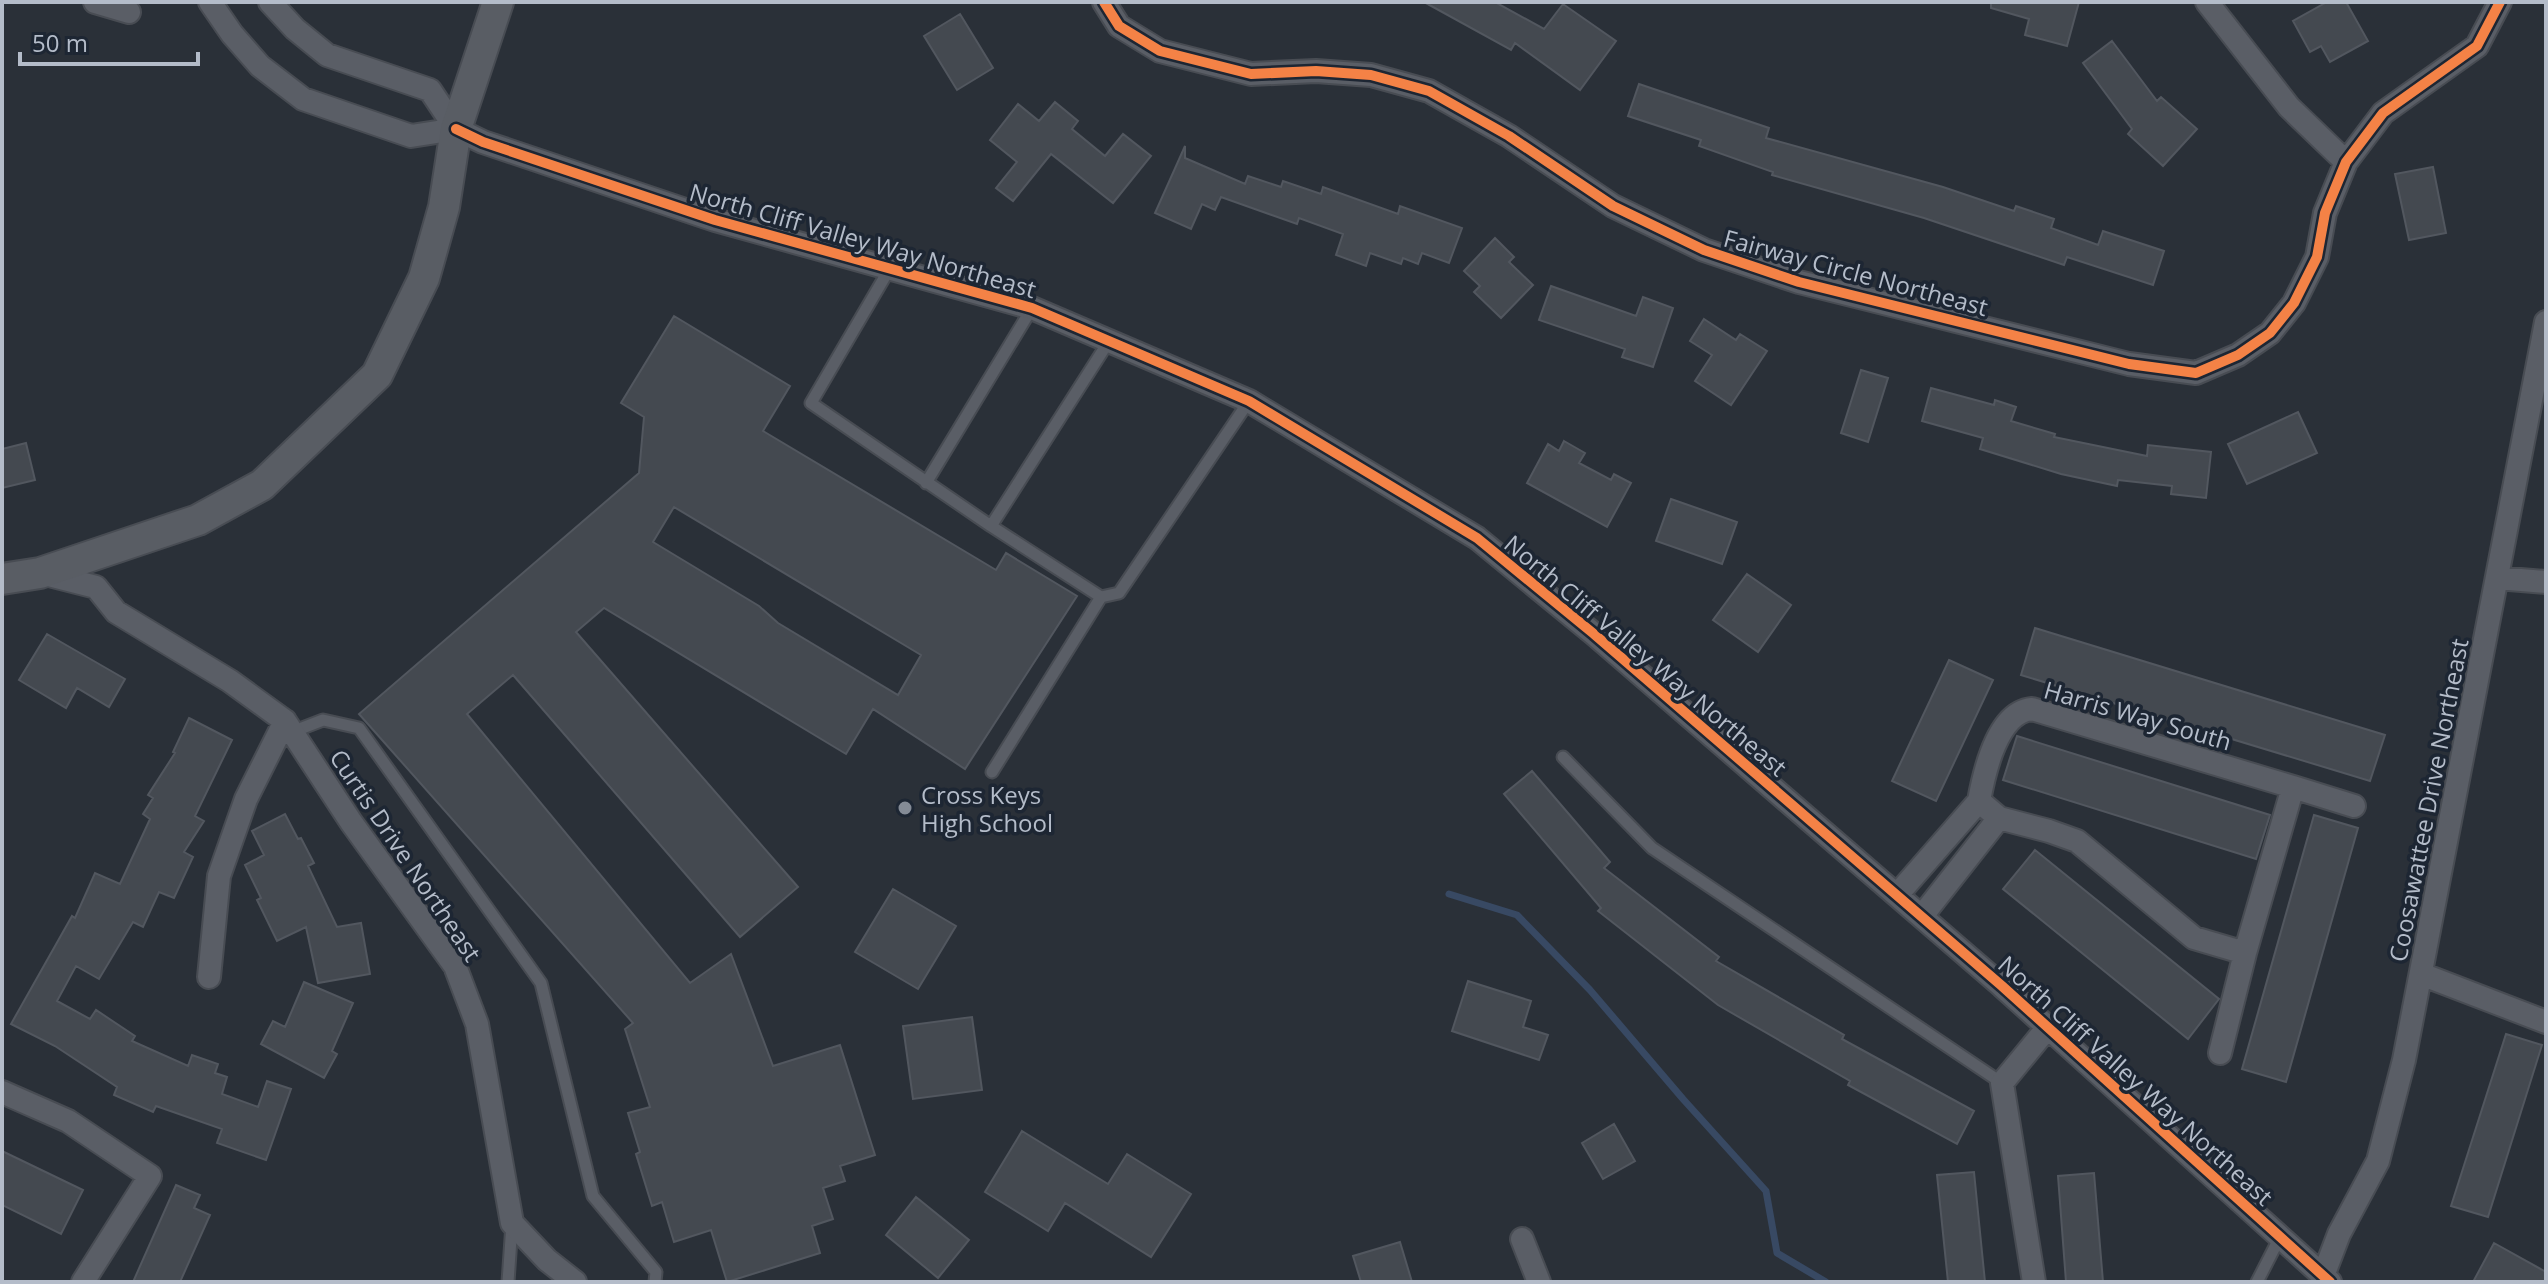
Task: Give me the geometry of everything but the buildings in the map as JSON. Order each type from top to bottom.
[{"type":"main road","points":[[2,579],[40,573],[198,520],[262,485],[377,375],[424,278],[444,207],[456,129],[498,2]]},
{"type":"street","points":[[95,2],[129,12]]},
{"type":"street","points":[[210,2],[260,66],[303,99],[411,136],[456,129],[430,90],[327,55],[295,29],[270,2]]},
{"type":"street","name":"Fairway Circle Northeast","points":[[1104,2],[1119,26],[1160,51],[1251,74],[1316,71],[1371,75],[1429,91],[1509,136],[1613,206],[1704,250],[1799,282],[2114,360],[2196,373],[2238,355],[2270,333],[2294,303],[2317,257],[2325,213],[2346,162],[2383,113],[2477,46],[2500,2]]},
{"type":"street","points":[[2207,2],[2289,107],[2346,162]]},
{"type":"street","name":"North Cliff Valley Way Northeast","points":[[456,129],[483,142],[715,220],[1032,308],[1249,401],[1477,538],[1594,634],[1922,916],[2326,1279]]},
{"type":"street","name":"Coosawattee Drive Northeast","points":[[2326,1279],[2339,1234],[2378,1161],[2404,1060],[2546,322]]},
{"type":"street","name":"Curtis Drive Northeast","points":[[40,573],[96,587],[116,612],[230,681],[288,727],[351,822],[455,966],[477,1024],[512,1223]]},
{"type":"street","points":[[2497,578],[2546,582]]},
{"type":"street","name":"Harris Way South","points":[[1897,895],[1979,801],[1991,752],[2011,718],[2022,710],[2032,709],[2354,806]]},
{"type":"street","points":[[209,977],[219,876],[246,799],[288,727]]},
{"type":"street","points":[[2220,1053],[2293,787]]},
{"type":"street","points":[[1979,801],[1999,818],[2077,841],[2194,938],[2245,953]]},
{"type":"street","points":[[1922,916],[1999,818]]},
{"type":"street","points":[[2421,974],[2546,1022]]},
{"type":"street","points":[[2034,1282],[2002,1083],[2048,1027]]},
{"type":"street","points":[[2,1092],[68,1121],[150,1176],[83,1282]]},
{"type":"street","points":[[512,1223],[547,1260],[575,1282]]},
{"type":"street","points":[[1522,1239],[1539,1282]]},
{"type":"lane","points":[[890,268],[811,403],[926,483],[1101,597],[1119,593],[1249,401]]},
{"type":"lane","points":[[926,483],[1032,308]]},
{"type":"lane","points":[[991,526],[1109,341]]},
{"type":"lane","points":[[992,772],[1101,597]]},
{"type":"lane","points":[[288,727],[323,720],[359,728],[541,983],[593,1196],[656,1272],[655,1282]]},
{"type":"lane","points":[[1563,757],[1652,848],[2002,1083]]},
{"type":"lane","points":[[508,1282],[512,1223]]},
{"type":"lane","points":[[2257,1282],[2280,1237]]},
{"type":"waterway","points":[[1449,894],[1517,915],[1590,990],[1766,1191],[1777,1253],[1826,1282]]},
{"type":"cycle path","points":[[1104,2],[1119,26],[1160,51],[1251,74],[1316,71],[1371,75],[1429,91],[1509,136],[1613,206],[1704,250],[1799,282],[2129,364],[2196,373],[2238,355],[2270,333],[2294,303],[2317,257],[2325,213],[2346,162],[2383,113],[2477,46],[2500,2]]},
{"type":"cycle path","points":[[456,129],[483,142],[715,220],[1032,308],[1249,401],[1477,538],[1594,634],[2002,986],[2330,1282]]},
{"type":"place","name":"Cross Keys High School","points":[[905,808]]}]
